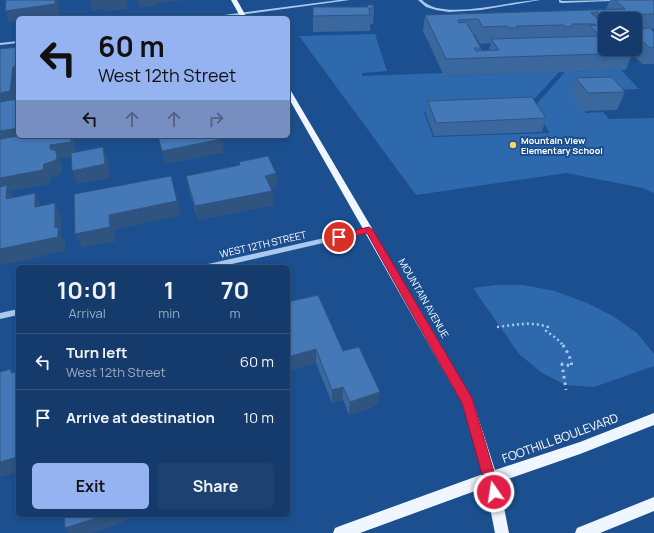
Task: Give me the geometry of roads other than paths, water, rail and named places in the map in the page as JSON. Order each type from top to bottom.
[{"type":"main road","points":[[234,0],[243,16]]},
{"type":"main road","name":"MOUNTAIN AVENUE","points":[[290,94],[468,402],[491,478],[502,533]]},
{"type":"main road","name":"FOOTHILL BOULEVARD","points":[[340,533],[491,478],[580,448],[654,420]]},
{"type":"main road","points":[[582,533],[654,504]]},
{"type":"street","points":[[243,16],[323,2],[348,0]]},
{"type":"street","points":[[420,0],[427,7],[445,11],[506,6],[538,0]]},
{"type":"street","points":[[560,0],[561,2],[610,0]]},
{"type":"street","points":[[0,44],[16,42]]},
{"type":"street","name":"WEST 12TH STREET","points":[[217,265],[369,230]]},
{"type":"street","points":[[0,316],[16,312]]},
{"type":"place","name":"Mountain View Elementary School","points":[[513,145]]}]
